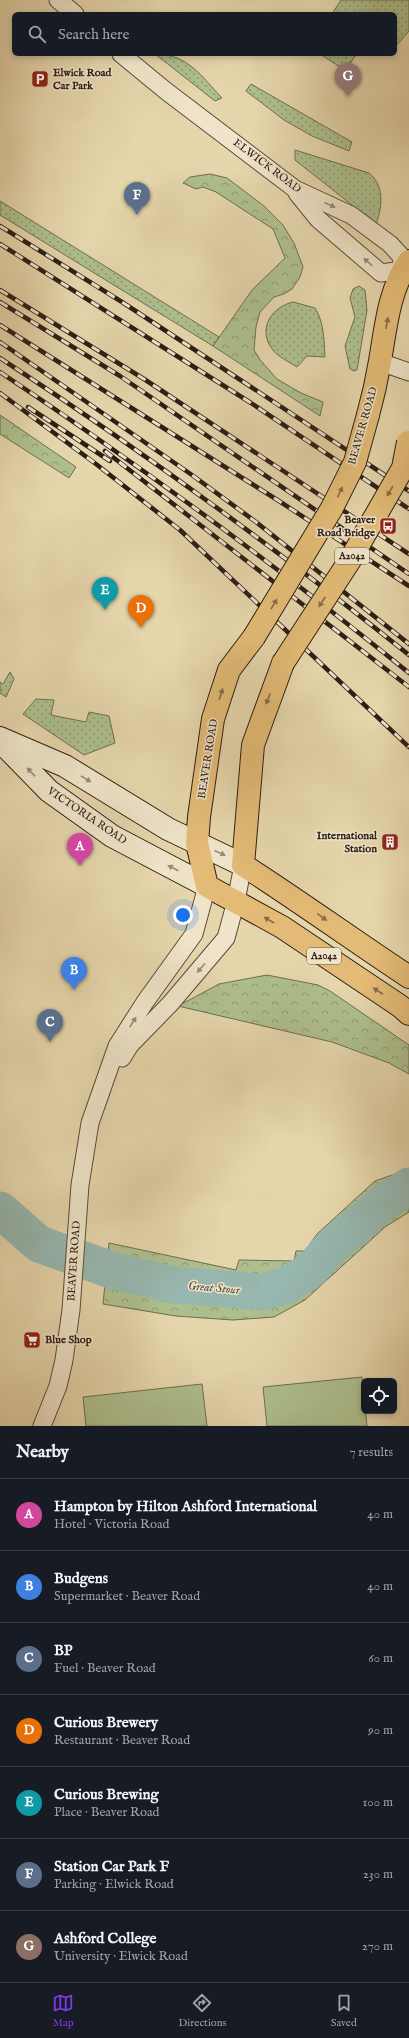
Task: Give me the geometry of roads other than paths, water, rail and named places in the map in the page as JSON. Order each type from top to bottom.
[{"type":"main road","name":"BEAVER ROAD","points":[[207,886],[197,843],[199,817],[213,720],[229,670],[254,637],[332,508],[355,462],[368,415],[380,362],[392,298],[407,268]]},
{"type":"main road","name":"BEAVER ROAD","points":[[243,865],[253,745],[283,663],[350,560],[403,468],[408,441]]},
{"type":"main road","name":"A2042","points":[[243,865],[308,906],[334,927],[409,977]]},
{"type":"main road","points":[[207,886],[236,901]]},
{"type":"main road","name":"A2042","points":[[236,901],[287,931],[400,1006],[409,1014]]},
{"type":"street","points":[[60,1],[73,12]]},
{"type":"street","name":"ELWICK ROAD","points":[[123,56],[166,91],[295,190],[351,215],[390,244],[401,256],[407,268]]},
{"type":"street","points":[[295,190],[318,219],[380,273],[407,268]]},
{"type":"street","points":[[380,362],[409,372]]},
{"type":"street","name":"VICTORIA ROAD","points":[[0,740],[65,766],[168,830],[243,865]]},
{"type":"street","name":"VICTORIA ROAD","points":[[0,740],[55,796],[112,836],[207,886]]},
{"type":"street","name":"BEAVER ROAD","points":[[99,1095],[130,1045],[170,1004],[226,938],[236,901],[243,865]]},
{"type":"street","name":"BEAVER ROAD","points":[[42,1426],[58,1386],[64,1360],[71,1310],[79,1192],[90,1124],[117,1046],[145,1002],[194,934],[207,886]]},
{"type":"waterway","name":"Great Stour","points":[[0,1210],[39,1244],[114,1271],[174,1285],[262,1292],[286,1286],[312,1269],[331,1247],[382,1204],[409,1186]]},
{"type":"railway","points":[[0,226],[122,302],[409,491]]},
{"type":"railway","points":[[0,244],[251,403],[409,509]]},
{"type":"railway","points":[[0,290],[144,379],[409,554]]},
{"type":"railway","points":[[0,302],[120,376],[409,574]]},
{"type":"railway","points":[[0,325],[279,501],[409,586]]},
{"type":"railway","points":[[0,342],[192,475],[256,522],[409,644]]},
{"type":"railway","points":[[0,358],[105,428],[208,501],[409,655]]},
{"type":"railway","points":[[0,372],[157,480],[309,594],[409,673]]},
{"type":"railway","points":[[0,393],[96,464],[180,530],[409,747]]},
{"type":"railway","points":[[28,407],[110,461]]},
{"type":"railway","points":[[105,451],[409,687]]},
{"type":"place","name":"Elwick Road Car Park","points":[[40,79]]},
{"type":"place","name":"Ashford College","points":[[348,96]]},
{"type":"place","name":"Station Car Park F","points":[[137,215]]},
{"type":"place","name":"Beaver Road Bridge","points":[[388,526]]},
{"type":"place","name":"Curious Brewing","points":[[105,610]]},
{"type":"place","name":"Curious Brewery","points":[[141,628]]},
{"type":"place","name":"International Station","points":[[390,842]]},
{"type":"place","name":"Hampton by Hilton Ashford International","points":[[80,866]]},
{"type":"place","name":"Budgens","points":[[74,990]]},
{"type":"place","name":"BP","points":[[50,1042]]},
{"type":"place","name":"Blue Shop","points":[[32,1340]]}]
